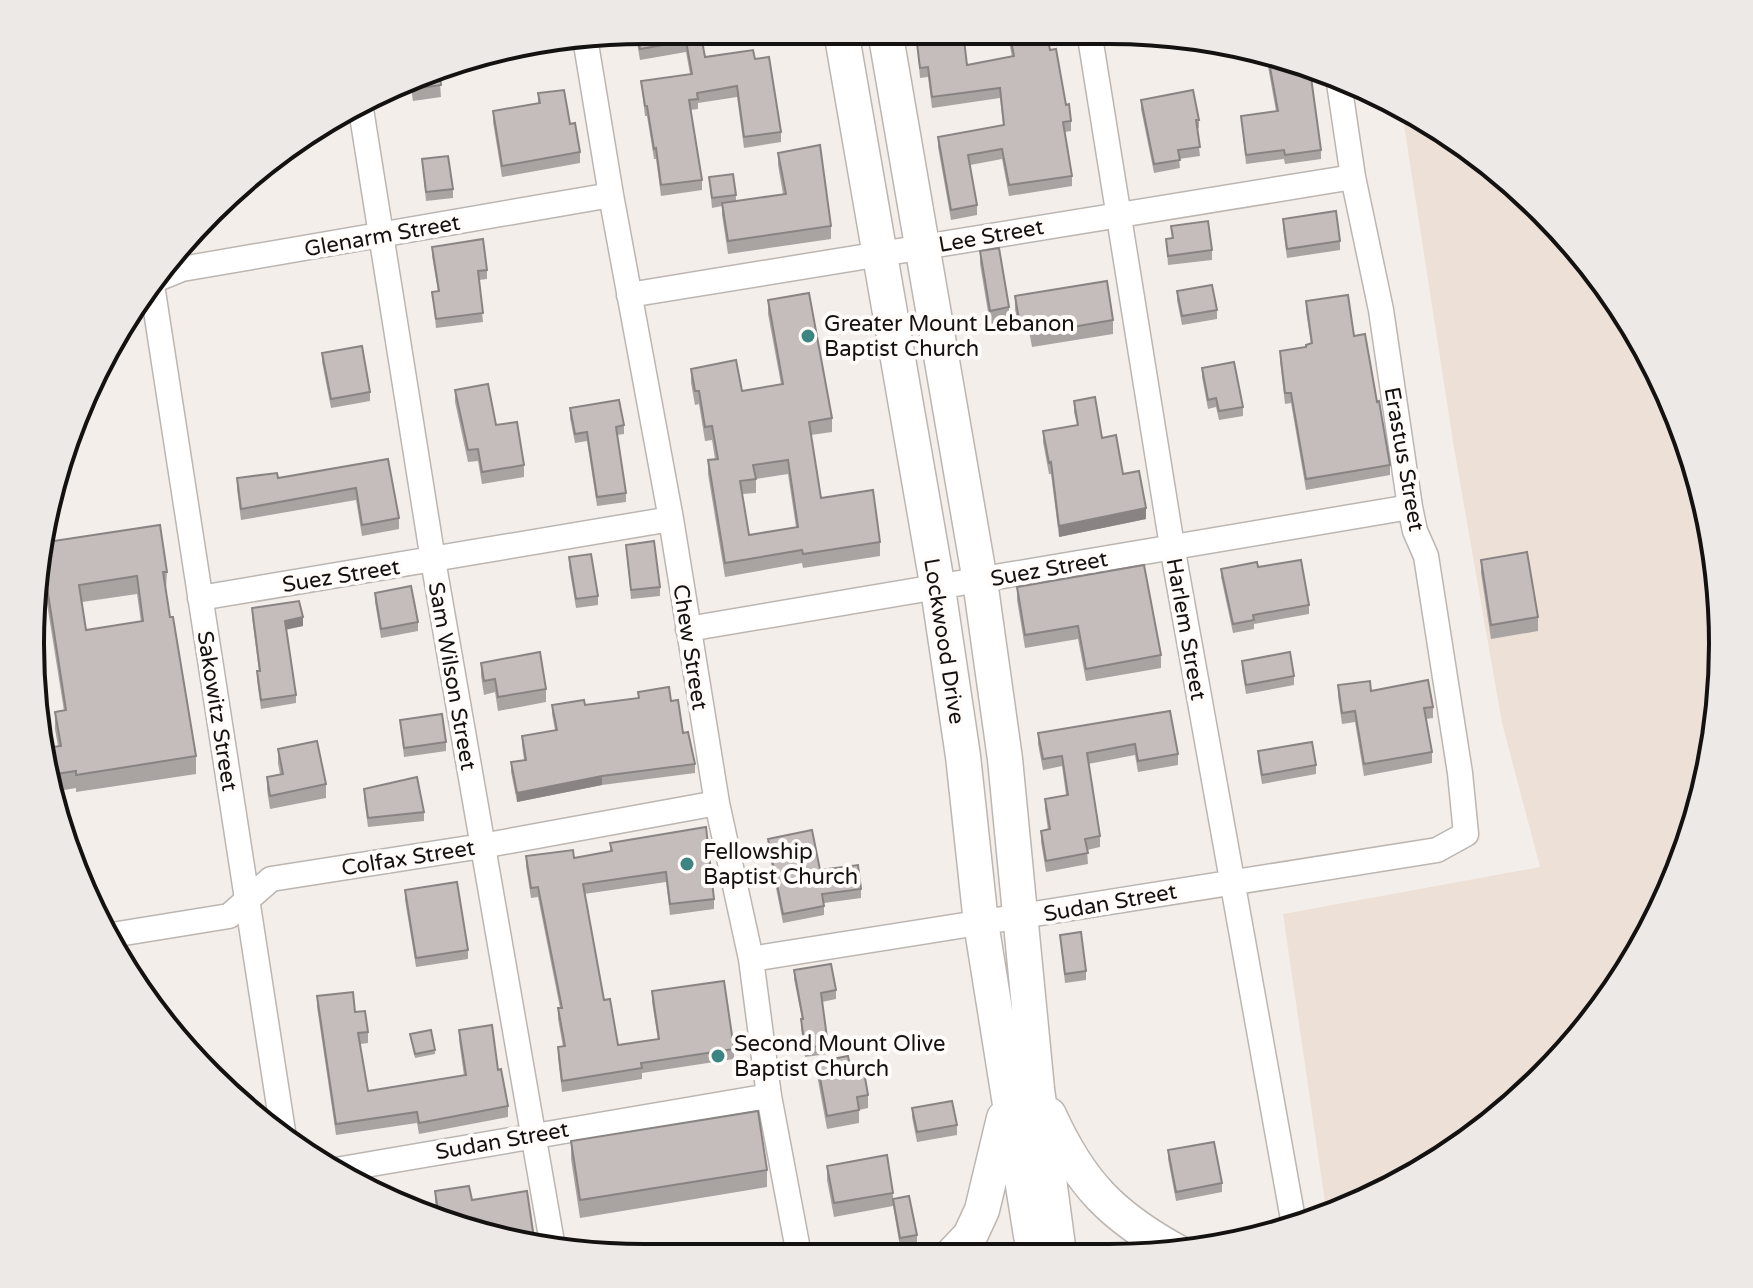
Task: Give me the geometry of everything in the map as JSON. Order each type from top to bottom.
[{"type":"main road","name":"Lockwood Drive","points":[[843,44],[938,589],[963,756],[981,923],[1057,1244]]},
{"type":"main road","name":"Lockwood Drive","points":[[887,44],[980,581],[1005,759],[1021,918],[1022,1094],[1033,1244]]},
{"type":"main road","points":[[1022,1094],[1061,1142],[1087,1183],[1113,1211],[1161,1242]]},
{"type":"main road","points":[[962,1244],[970,1236],[982,1210],[1022,1094]]},
{"type":"street","name":"Harlem Street","points":[[1091,44],[1172,546],[1292,1215]]},
{"type":"street","name":"Chew Street","points":[[586,47],[671,519],[717,803],[751,959],[769,1096],[797,1244]]},
{"type":"street","name":"Erastus Street","points":[[1340,91],[1353,177],[1381,310],[1410,507],[1415,531],[1426,556],[1460,773],[1466,834]]},
{"type":"street","name":"Sam Wilson Street","points":[[362,115],[433,560],[551,1236]]},
{"type":"street","name":"Lee Street","points":[[629,295],[1353,177]]},
{"type":"street","name":"Glenarm Street","points":[[173,273],[182,269],[611,195]]},
{"type":"street","name":"Sakowitz Street","points":[[156,296],[282,1122]]},
{"type":"street","name":"Suez Street","points":[[688,629],[1410,507]]},
{"type":"street","name":"Suez Street","points":[[200,598],[671,519]]},
{"type":"street","name":"Colfax Street","points":[[119,934],[229,916],[271,879],[482,846],[717,803]]},
{"type":"street","name":"Sudan Street","points":[[751,959],[1437,850],[1466,834]]},
{"type":"street","name":"Sudan Street","points":[[350,1167],[769,1096]]},
{"type":"shaded area","points":[[1403,121],[1474,168],[1533,220],[1585,279],[1629,344],[1663,414],[1689,489],[1708,605],[1708,683],[1697,761],[1677,837],[1629,944],[1585,1009],[1533,1068],[1474,1120],[1409,1164],[1325,1203],[1283,914],[1540,867],[1502,723],[1454,448]]},
{"type":"building","points":[[639,44],[669,44],[640,49]]},
{"type":"building","points":[[687,44],[703,44],[705,57],[753,50],[755,59],[769,57],[781,132],[744,137],[737,86],[697,93],[698,99],[689,100],[702,180],[661,185],[641,81],[692,74]]},
{"type":"building","points":[[917,44],[965,44],[967,65],[1014,56],[1012,44],[1049,44],[1050,50],[1056,49],[1066,105],[1069,104],[1071,121],[1063,122],[1072,176],[1009,185],[1002,149],[968,155],[977,205],[951,210],[938,137],[1004,125],[1000,88],[932,97],[928,67],[920,68]]},
{"type":"building","points":[[1270,66],[1311,80],[1321,150],[1285,155],[1284,150],[1246,155],[1241,116],[1278,111]]},
{"type":"building","points":[[440,80],[441,85],[419,88]]},
{"type":"building","points":[[564,90],[570,124],[575,123],[580,152],[502,166],[493,111],[540,103],[538,93]]},
{"type":"building","points":[[1193,90],[1200,147],[1178,150],[1180,160],[1154,164],[1141,100]]},
{"type":"building","points":[[820,145],[831,226],[728,241],[722,203],[786,194],[778,153]]},
{"type":"building","points":[[448,156],[453,189],[426,192],[422,159]]},
{"type":"building","points":[[733,174],[736,195],[712,198],[709,177]]},
{"type":"building","points":[[1336,211],[1340,241],[1287,249],[1283,219]]},
{"type":"building","points":[[1208,221],[1212,250],[1168,256],[1166,239],[1173,238],[1171,226]]},
{"type":"building","points":[[483,239],[487,270],[478,271],[483,313],[436,319],[432,292],[439,291],[432,247]]},
{"type":"building","points":[[999,248],[1009,307],[990,311],[980,251]]},
{"type":"building","points":[[1107,281],[1113,320],[1032,334],[1029,318],[1019,320],[1015,296]]},
{"type":"building","points":[[1212,285],[1217,310],[1182,316],[1177,291]]},
{"type":"building","points":[[809,293],[832,418],[809,422],[821,498],[873,490],[880,542],[803,554],[802,550],[725,563],[708,460],[718,459],[712,426],[705,427],[699,391],[695,391],[691,369],[736,360],[742,391],[783,384],[768,300]],"holes":[[[788,460],[798,527],[749,535],[740,481],[756,479],[753,465]]]},
{"type":"building","points":[[1348,295],[1354,336],[1365,334],[1390,465],[1306,479],[1291,393],[1285,393],[1280,351],[1306,347],[1312,343],[1306,301]]},
{"type":"building","points":[[362,346],[370,392],[331,399],[322,353]]},
{"type":"building","points":[[1234,362],[1243,407],[1219,411],[1216,398],[1208,400],[1202,368]]},
{"type":"building","points":[[488,384],[496,425],[517,422],[524,465],[482,472],[478,449],[468,450],[455,390]]},
{"type":"building","points":[[1095,397],[1102,438],[1116,435],[1123,474],[1139,471],[1146,508],[1059,526],[1051,462],[1043,431],[1078,425],[1074,401]]},
{"type":"building","points":[[619,400],[624,425],[616,427],[626,493],[597,497],[587,432],[575,434],[570,408]]},
{"type":"building","points":[[388,459],[399,518],[362,525],[356,488],[241,509],[237,478],[277,473],[278,478]]},
{"type":"building","points":[[160,525],[170,617],[173,617],[196,756],[76,775],[76,771],[59,774],[53,747],[61,746],[55,712],[66,710],[47,586],[53,541]],"holes":[[[137,576],[143,621],[86,630],[79,585]]]},
{"type":"building","points":[[654,541],[660,587],[631,590],[626,545]]},
{"type":"building","points":[[1527,552],[1538,617],[1491,625],[1481,560]]},
{"type":"building","points":[[591,554],[598,596],[576,599],[569,557]]},
{"type":"building","points":[[1301,560],[1309,605],[1253,615],[1254,620],[1233,624],[1221,569],[1257,562],[1258,567]]},
{"type":"building","points":[[1144,565],[1161,655],[1086,669],[1078,626],[1025,635],[1017,587]]},
{"type":"building","points":[[411,586],[418,622],[381,629],[375,593]]},
{"type":"building","points":[[299,601],[303,617],[285,621],[296,695],[261,700],[252,608]]},
{"type":"building","points":[[540,652],[546,689],[498,697],[495,679],[484,681],[481,663]]},
{"type":"building","points":[[1290,652],[1294,676],[1246,685],[1242,661]]},
{"type":"building","points":[[1428,680],[1433,707],[1424,708],[1432,752],[1364,764],[1355,711],[1342,713],[1338,685],[1370,681],[1371,691]]},
{"type":"building","points":[[669,687],[671,701],[678,700],[683,733],[688,732],[695,764],[602,776],[517,793],[511,762],[526,760],[522,736],[557,730],[552,705],[584,700],[585,705],[639,698],[638,692]]},
{"type":"building","points":[[1170,711],[1178,754],[1138,761],[1135,744],[1087,753],[1100,836],[1085,839],[1088,853],[1046,861],[1041,831],[1050,829],[1045,799],[1068,795],[1062,756],[1043,759],[1038,733]]},
{"type":"building","points":[[442,714],[446,742],[404,748],[400,720]]},
{"type":"building","points":[[317,741],[326,784],[270,796],[267,777],[283,774],[278,749]]},
{"type":"building","points":[[1312,742],[1316,765],[1262,775],[1258,751]]},
{"type":"building","points":[[417,777],[424,812],[368,818],[364,789]]},
{"type":"building","points":[[706,827],[714,899],[670,904],[666,872],[583,884],[604,1000],[610,999],[618,1045],[659,1039],[652,991],[724,981],[734,1049],[641,1063],[642,1068],[562,1081],[558,1047],[565,1046],[558,1008],[562,1008],[538,887],[531,888],[526,856],[573,850],[574,858],[612,851],[610,843]]},
{"type":"building","points":[[812,830],[820,870],[858,865],[861,889],[822,894],[824,906],[783,914],[768,839]]},
{"type":"building","points":[[457,882],[468,950],[416,958],[405,890]]},
{"type":"building","points":[[1081,932],[1086,971],[1065,974],[1060,935]]},
{"type":"building","points":[[831,964],[836,990],[821,993],[828,1045],[805,1048],[794,970]]},
{"type":"building","points":[[353,992],[355,1012],[365,1011],[368,1032],[358,1033],[368,1091],[466,1075],[459,1030],[492,1025],[498,1070],[501,1069],[508,1106],[419,1123],[417,1112],[336,1124],[317,996]]},
{"type":"building","points":[[431,1030],[435,1050],[415,1054],[410,1034]]},
{"type":"building","points":[[848,1056],[850,1068],[863,1066],[868,1095],[857,1097],[859,1110],[827,1116],[817,1062]]},
{"type":"building","points":[[952,1101],[957,1125],[917,1132],[912,1108]]},
{"type":"building","points":[[758,1111],[767,1170],[580,1200],[571,1141]]},
{"type":"building","points":[[1214,1142],[1222,1183],[1176,1192],[1168,1150]]},
{"type":"building","points":[[887,1155],[893,1193],[834,1203],[827,1166]]},
{"type":"building","points":[[469,1186],[472,1200],[527,1191],[533,1233],[489,1224],[437,1207],[435,1191]]},
{"type":"building","points":[[909,1196],[917,1235],[900,1238],[893,1199]]},
{"type":"place","name":"Greater Mount Lebanon Baptist Church","points":[[808,336]]},
{"type":"place","name":"Fellowship Baptist Church","points":[[687,864]]},
{"type":"place","name":"Second Mount Olive Baptist Church","points":[[718,1056]]}]
